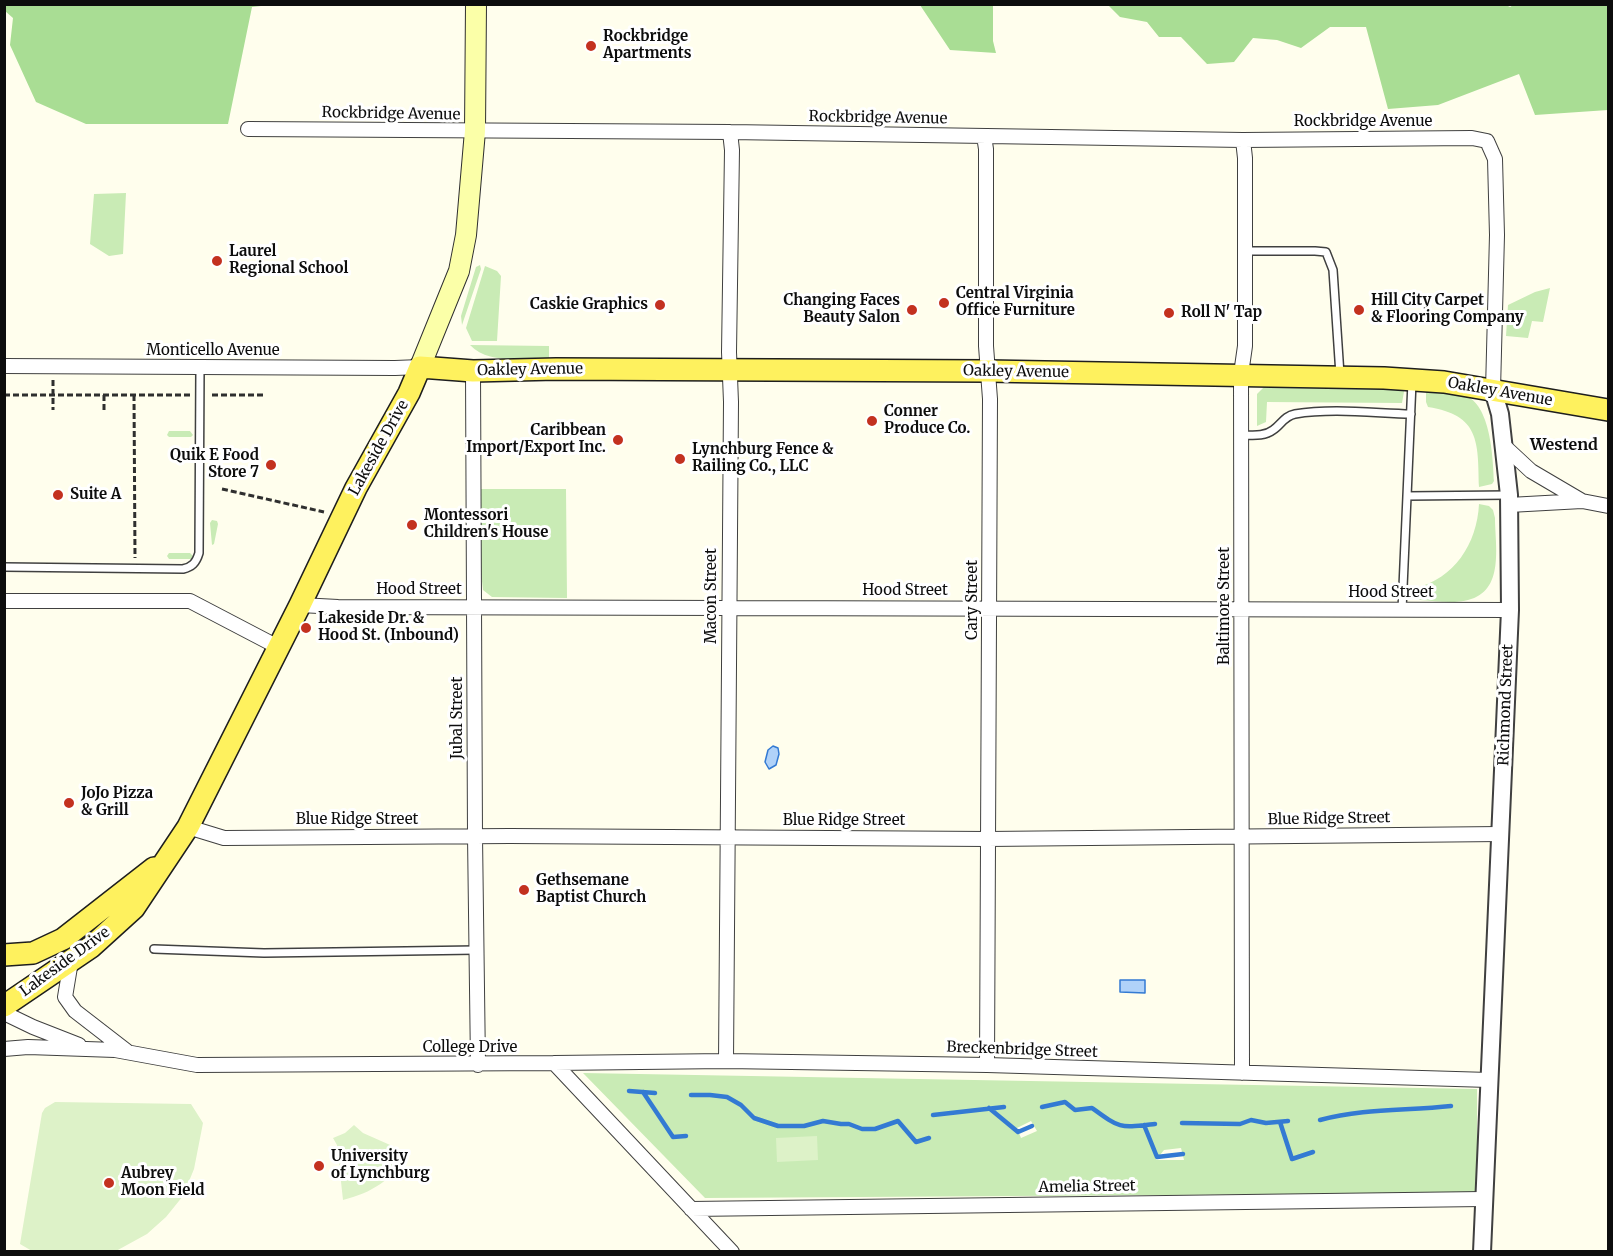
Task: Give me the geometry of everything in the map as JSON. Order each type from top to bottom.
[{"type":"main road","name":"Lakeside Drive","points":[[4,1006],[91,947],[134,908],[188,827],[356,488],[409,393],[459,271],[466,235],[475,131],[476,4]]},
{"type":"main road","name":"Oakley Avenue","points":[[420,367],[473,371],[556,369],[988,371],[1340,377],[1412,380],[1493,390],[1608,410]]},
{"type":"main road","name":"Lakeside Drive","points":[[4,955],[33,953],[63,939],[166,859]]},
{"type":"street","name":"Rockbridge Avenue","points":[[248,129],[730,132],[1243,140],[1472,138],[1487,141],[1495,159]]},
{"type":"street","name":"Macon Street","points":[[726,1061],[731,402],[732,150],[730,132]]},
{"type":"street","name":"Cary Street","points":[[984,136],[986,149],[986,332],[990,399],[987,1065]]},
{"type":"street","name":"Baltimore Street","points":[[1242,1073],[1241,374],[1245,346],[1245,158],[1243,140]]},
{"type":"street","name":"Richmond Street","points":[[1482,1251],[1510,610],[1509,500],[1500,414],[1493,390],[1497,235],[1495,159]]},
{"type":"street","name":"Monticello Avenue","points":[[4,366],[420,367]]},
{"type":"street","name":"Jubal Street","points":[[473,371],[478,1065]]},
{"type":"street","points":[[1503,445],[1531,471],[1582,501]]},
{"type":"street","points":[[1509,500],[1582,501],[1608,506]]},
{"type":"street","points":[[4,601],[190,601],[278,647]]},
{"type":"street","name":"Hood Street","points":[[300,605],[1510,610]]},
{"type":"street","name":"Blue Ridge Street","points":[[188,827],[224,838],[475,836],[987,839],[1501,834]]},
{"type":"street","name":"College Drive","points":[[71,961],[65,997],[75,1011],[129,1053]]},
{"type":"street","name":"College Drive","points":[[4,1013],[33,1027],[90,1048]]},
{"type":"street","name":"College Drive","points":[[4,1049],[90,1048],[197,1065],[554,1064]]},
{"type":"street","name":"Breckenbridge Street","points":[[554,1064],[726,1061],[987,1065],[1489,1080]]},
{"type":"street","points":[[554,1064],[732,1251]]},
{"type":"street","name":"Amelia Street","points":[[691,1209],[1483,1199]]},
{"type":"lane","points":[[1244,251],[1326,252],[1334,270],[1340,377]]},
{"type":"lane","points":[[4,567],[183,569],[191,567],[197,561],[199,553],[200,367]]},
{"type":"lane","points":[[1402,610],[1412,380]]},
{"type":"lane","points":[[1241,435],[1263,435],[1274,430],[1281,420],[1292,415],[1330,411],[1411,414]]},
{"type":"lane","points":[[1407,496],[1509,500]]},
{"type":"lane","points":[[154,949],[264,953],[477,951]]},
{"type":"path","points":[[53,366],[53,410]]},
{"type":"path","points":[[4,395],[192,395]]},
{"type":"path","points":[[104,395],[104,410]]},
{"type":"path","points":[[134,395],[135,560]]},
{"type":"path","points":[[212,395],[263,395]]},
{"type":"path","points":[[222,489],[324,512]]},
{"type":"path","points":[[81,797],[90,793]]},
{"type":"green space","points":[[5,4],[270,5],[252,7],[228,124],[86,124],[36,102],[10,45],[13,18],[5,11]]},
{"type":"green space","points":[[1515,4],[1608,5],[1608,110],[1535,115],[1519,74],[1438,105],[1388,109],[1366,27],[1330,27],[1301,48],[1277,40],[1253,38],[1234,62],[1207,64],[1181,37],[1159,37],[1147,22],[1120,17],[1108,5],[1506,5],[1510,7]]},
{"type":"green space","points":[[920,5],[993,5],[993,41],[996,53],[950,50]]},
{"type":"green space","points":[[126,193],[123,254],[109,256],[90,244],[94,194]]},
{"type":"green space","points":[[480,265],[481,269],[462,325],[461,316],[476,267]]},
{"type":"green space","points":[[485,266],[497,271],[501,276],[497,341],[472,341],[466,328]]},
{"type":"green space","points":[[1550,288],[1543,322],[1532,321],[1528,338],[1506,336],[1508,305],[1535,292]]},
{"type":"green space","points":[[470,345],[549,346],[549,358],[497,358],[478,351]]},
{"type":"green space","points":[[1266,385],[1405,386],[1402,403],[1267,402],[1266,422],[1257,426],[1257,394]]},
{"type":"green space","points":[[1426,390],[1464,395],[1473,400],[1480,409],[1489,433],[1494,481],[1492,484],[1479,487],[1476,444],[1467,424],[1445,411],[1428,407]]},
{"type":"green space","points":[[169,431],[190,431],[193,435],[191,437],[169,437],[167,435]]},
{"type":"green space","points":[[480,489],[566,489],[567,598],[492,597],[483,590],[479,555]]},
{"type":"green space","points":[[1479,504],[1489,506],[1495,518],[1495,566],[1488,587],[1480,595],[1468,600],[1444,602],[1420,600],[1416,597],[1415,588],[1441,577],[1461,558],[1474,533]]},
{"type":"green space","points":[[212,520],[217,521],[218,524],[212,545],[210,523]]},
{"type":"green space","points":[[169,553],[190,553],[193,556],[191,559],[169,559],[167,556]]},
{"type":"green space","points":[[583,1073],[1477,1089],[1477,1193],[705,1198]],"holes":[[[1031,1121],[1037,1131],[1021,1138],[1017,1128]],[[1181,1148],[1184,1160],[1156,1160],[1164,1150]]]},
{"type":"green space","name":"Aubrey Moon Field","points":[[55,1102],[191,1104],[203,1123],[194,1169],[183,1196],[166,1217],[147,1234],[116,1251],[32,1251],[20,1244],[42,1113],[45,1108]]},
{"type":"green space","points":[[354,1125],[363,1133],[406,1152],[388,1178],[372,1189],[343,1200],[337,1145],[333,1138],[345,1133]]},
{"type":"green space","points":[[817,1136],[818,1160],[777,1162],[776,1138]]},
{"type":"water","points":[[773,746],[778,748],[779,754],[776,765],[769,769],[765,762],[768,750]]},
{"type":"water","points":[[1120,980],[1145,980],[1145,993],[1120,992]]},
{"type":"waterway","points":[[629,1091],[655,1093]]},
{"type":"waterway","points":[[643,1092],[673,1137],[686,1136]]},
{"type":"waterway","points":[[691,1095],[727,1097],[741,1105],[754,1118],[778,1126],[804,1126],[823,1121],[849,1124],[862,1129],[875,1129],[898,1121],[916,1142],[929,1138]]},
{"type":"waterway","points":[[1042,1107],[1065,1102],[1075,1110],[1092,1108],[1121,1125],[1155,1124]]},
{"type":"waterway","points":[[1320,1120],[1369,1112],[1451,1106]]},
{"type":"waterway","points":[[933,1115],[1004,1107]]},
{"type":"waterway","points":[[989,1108],[1018,1132],[1032,1126]]},
{"type":"waterway","points":[[1182,1123],[1240,1124],[1251,1120],[1266,1123],[1288,1121]]},
{"type":"waterway","points":[[1280,1122],[1292,1159],[1313,1152]]},
{"type":"waterway","points":[[1144,1125],[1157,1157],[1183,1154]]},
{"type":"place","name":"Rockbridge Apartments","points":[[591,46]]},
{"type":"place","name":"Laurel Regional School","points":[[217,261]]},
{"type":"place","name":"Central Virginia Office Furniture","points":[[944,303]]},
{"type":"place","name":"Caskie Graphics","points":[[660,305]]},
{"type":"place","name":"Changing Faces Beauty Salon","points":[[912,310]]},
{"type":"place","name":"Hill City Carpet & Flooring Company","points":[[1359,310]]},
{"type":"place","name":"Roll N' Tap","points":[[1169,313]]},
{"type":"place","name":"Conner Produce Co.","points":[[872,421]]},
{"type":"place","name":"Caribbean Import/Export Inc.","points":[[618,440]]},
{"type":"place","name":"Lynchburg Fence & Railing Co., LLC","points":[[680,459]]},
{"type":"place","name":"Quik E Food Store 7","points":[[271,465]]},
{"type":"place","name":"Suite A","points":[[58,495]]},
{"type":"place","name":"Montessori Children's House","points":[[412,525]]},
{"type":"place","name":"Lakeside Dr. & Hood St. (Inbound)","points":[[306,628]]},
{"type":"place","name":"JoJo Pizza & Grill","points":[[69,803]]},
{"type":"place","name":"Gethsemane Baptist Church","points":[[524,890]]},
{"type":"place","name":"University of Lynchburg","points":[[319,1166]]},
{"type":"place","name":"Aubrey Moon Field","points":[[109,1183]]},
{"type":"district","name":"Westend","points":[[1564,445]]}]
